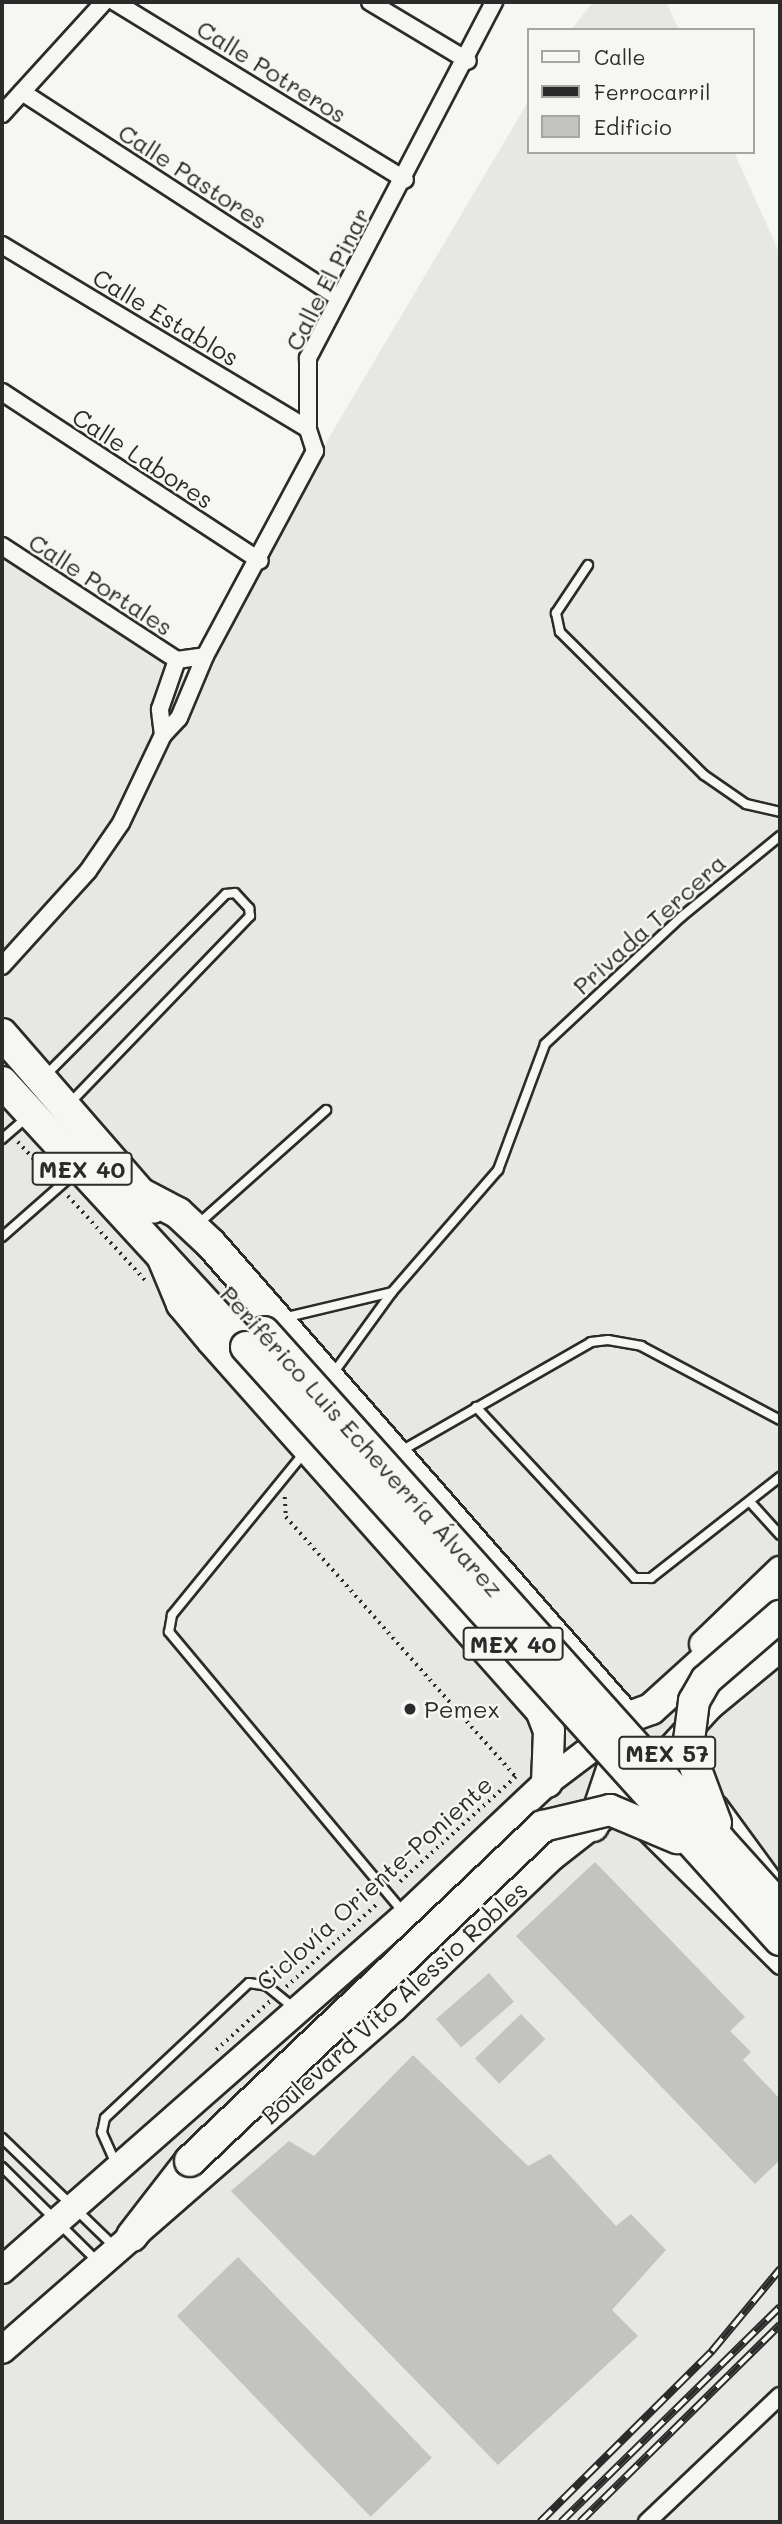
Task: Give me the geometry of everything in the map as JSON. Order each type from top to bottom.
[{"type":"highway","name":"Periférico Luis Echeverría Álvarez","points":[[2,1034],[719,1856],[780,1940]]},
{"type":"highway","name":"Periférico Luis Echeverría Álvarez","points":[[2,1082],[14,1128],[162,1256],[263,1333]]},
{"type":"highway","points":[[139,1193],[195,1227],[263,1333],[330,1377],[579,1658],[628,1720]]},
{"type":"highway","points":[[162,1256],[182,1304],[541,1710],[549,1731],[547,1782]]},
{"type":"highway","points":[[541,1710],[583,1724],[628,1720],[668,1696],[780,1592]]},
{"type":"highway","points":[[719,1856],[692,1765],[687,1730],[706,1680],[780,1616]]},
{"type":"highway","points":[[541,1710],[555,1707],[576,1687],[579,1658]]},
{"type":"highway","points":[[585,1832],[628,1720]]},
{"type":"highway","points":[[116,2250],[190,2161],[543,1826],[583,1812],[636,1815],[719,1856]]},
{"type":"highway","name":"Periférico Luis Echeverría Álvarez","points":[[719,1856],[780,1907]]},
{"type":"main road","name":"MEX 57","points":[[511,1816],[547,1782],[628,1720],[780,1570]]},
{"type":"main road","name":"Boulevard Vito Alessio Robles","points":[[2,2350],[394,2008],[552,1857],[621,1803],[710,1706],[779,1653]]},
{"type":"main road","points":[[621,1803],[628,1720]]},
{"type":"main road","points":[[2,2270],[406,1915],[511,1816],[536,1827],[552,1857]]},
{"type":"main road","points":[[585,1832],[615,1828],[652,1839]]},
{"type":"street","points":[[2,114],[104,2]]},
{"type":"street","name":"Calle Potreros","points":[[115,2],[405,180]]},
{"type":"street","points":[[370,2],[468,61]]},
{"type":"street","name":"Calle El Pinar","points":[[2,966],[88,871],[121,822],[163,735],[179,718],[205,656],[260,561],[315,451],[308,429],[308,358],[468,61],[494,2]]},
{"type":"street","name":"Calle Pastores","points":[[22,92],[339,298]]},
{"type":"street","name":"Calle Establos","points":[[2,245],[308,429]]},
{"type":"street","name":"Calle Labores","points":[[2,392],[260,561]]},
{"type":"street","name":"Calle Portales","points":[[2,546],[177,660]]},
{"type":"street","points":[[177,660],[205,656]]},
{"type":"street","name":"Calle El Pinar","points":[[163,735],[160,709],[177,660]]},
{"type":"street","points":[[710,1706],[698,1738],[704,1783],[780,1889]]},
{"type":"street","points":[[652,1839],[657,1799],[679,1783],[704,1783]]},
{"type":"street","points":[[621,1803],[652,1839],[780,1966]]},
{"type":"street","points":[[647,2522],[780,2396]]},
{"type":"lane","points":[[588,565],[556,613],[560,632],[704,775],[746,804],[780,812]]},
{"type":"lane","name":"Privada Tercera","points":[[392,1292],[498,1170],[545,1044],[681,916],[780,836]]},
{"type":"lane","points":[[41,1080],[226,894],[235,893],[249,908],[250,916],[65,1108]]},
{"type":"lane","points":[[195,1227],[326,1110]]},
{"type":"lane","points":[[2,1237],[70,1177]]},
{"type":"lane","points":[[263,1333],[392,1292]]},
{"type":"lane","points":[[330,1377],[392,1292]]},
{"type":"lane","points":[[397,1453],[591,1342],[608,1340],[641,1346],[780,1420]]},
{"type":"lane","points":[[477,1407],[626,1576],[651,1578],[751,1503],[780,1477]]},
{"type":"lane","points":[[308,1448],[172,1615],[171,1640],[406,1915]]},
{"type":"lane","points":[[751,1503],[780,1535]]},
{"type":"lane","points":[[118,2166],[102,2132],[110,2110],[250,1983],[278,1994],[297,2012]]},
{"type":"lane","points":[[2,2138],[64,2216],[116,2250]]},
{"type":"lane","points":[[2,2167],[64,2216],[116,2250]]},
{"type":"path","points":[[14,1128],[70,1177],[151,1286]]},
{"type":"path","name":"Ciclovía Oriente-Poniente","points":[[208,2057],[516,1777],[286,1517],[283,1476]]},
{"type":"shaded area","points":[[593,2],[666,2],[678,28],[573,28]]},
{"type":"shaded area","points":[[526,105],[526,154],[735,154],[780,254],[780,2522],[2,2522],[2,553],[187,677]]},
{"type":"building","points":[[595,1862],[745,2017],[730,2031],[751,2052],[743,2060],[780,2099],[780,2160],[755,2184],[516,1936]]},
{"type":"building","points":[[489,1973],[514,2002],[461,2048],[436,2019]]},
{"type":"building","points":[[521,2014],[545,2039],[499,2084],[475,2058]]},
{"type":"building","points":[[413,2055],[528,2166],[550,2154],[616,2226],[631,2214],[666,2250],[612,2310],[638,2336],[498,2465],[231,2191],[289,2141],[314,2156]]},
{"type":"building","points":[[238,2257],[432,2458],[371,2517],[177,2316]]},
{"type":"railway","points":[[540,2522],[712,2351],[780,2269]]},
{"type":"railway","points":[[561,2522],[780,2307]]},
{"type":"railway","points":[[580,2522],[780,2325]]},
{"type":"place","name":"Pemex","points":[[410,1709]]}]
